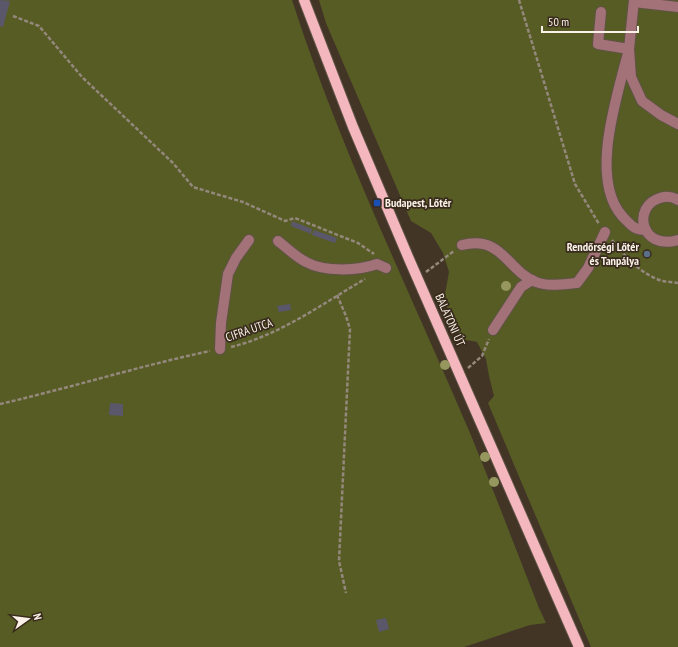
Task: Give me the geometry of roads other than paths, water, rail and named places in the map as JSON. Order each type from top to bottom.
[{"type":"main road","name":"BALATONI ÚT","points":[[304,0],[348,114],[417,278],[579,647]]},
{"type":"lane","points":[[646,230],[637,230],[631,226],[620,214],[611,196],[607,180],[606,150],[629,49],[634,1],[673,4]]},
{"type":"lane","points":[[601,12],[598,44],[629,49]]},
{"type":"lane","points":[[629,49],[631,77],[642,101],[661,115],[678,124]]},
{"type":"lane","points":[[678,200],[665,196],[655,199],[647,206],[643,216],[644,226],[649,235],[658,241],[668,243],[678,240]]},
{"type":"lane","points":[[462,245],[476,243],[499,250],[521,273],[536,282],[555,285],[577,283],[588,268],[605,232]]},
{"type":"lane","points":[[220,349],[221,323],[228,274],[236,258],[249,240]]},
{"type":"lane","points":[[278,241],[306,262],[323,269],[382,266]]},
{"type":"lane","points":[[493,330],[521,287],[532,280]]},
{"type":"place","name":"Budapest, Lőtér","points":[[377,203]]},
{"type":"place","name":"Rendőrségi Lőtér és Tanpálya","points":[[647,254]]}]
